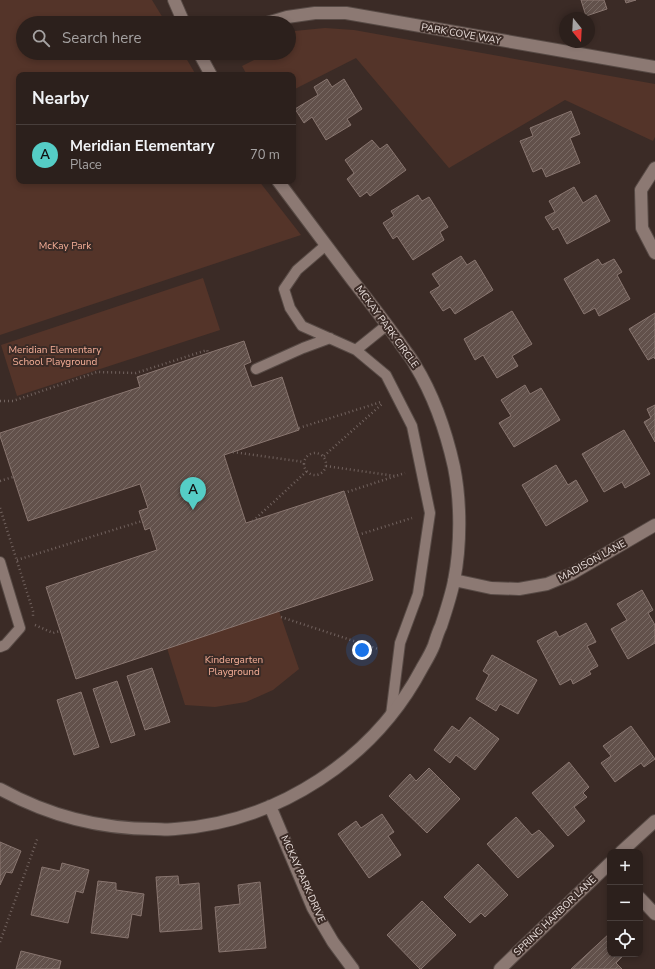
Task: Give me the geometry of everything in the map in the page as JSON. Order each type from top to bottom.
[{"type":"street","points":[[174,0],[181,16]]},
{"type":"street","name":"PARK COVE WAY","points":[[294,16],[315,13],[346,13],[655,67]]},
{"type":"street","points":[[204,60],[210,72]]},
{"type":"street","points":[[655,168],[641,190],[642,228],[655,253]]},
{"type":"street","name":"MCKAY PARK CIRCLE","points":[[0,789],[19,800],[59,816],[95,825],[132,829],[175,830],[212,824],[248,815],[302,791],[334,771],[366,743],[391,715],[413,685],[433,647],[454,580],[458,544],[458,506],[454,469],[445,432],[432,397],[414,364],[387,325],[280,184]]},
{"type":"street","name":"MADISON LANE","points":[[454,580],[491,588],[519,589],[547,584],[571,574],[655,525]]},
{"type":"street","name":"MCKAY PARK DRIVE","points":[[270,806],[313,908],[333,942],[353,969]]},
{"type":"street","points":[[624,849],[655,821]]},
{"type":"street","name":"SPRING HARBOR LANE","points":[[500,969],[607,867]]},
{"type":"street","points":[[643,901],[655,914]]},
{"type":"lane","points":[[326,245],[297,270],[284,289],[290,308],[302,326],[356,350],[386,375],[412,426],[430,512],[418,594],[400,642],[391,715]]},
{"type":"lane","points":[[356,350],[387,325]]},
{"type":"lane","points":[[256,369],[303,348],[330,338]]},
{"type":"lane","points":[[0,562],[20,628],[5,646],[0,647]]},
{"type":"path","points":[[0,402],[13,401],[97,372],[136,373],[207,350],[208,353]]},
{"type":"path","points":[[299,428],[381,403],[324,456]]},
{"type":"path","points":[[233,452],[304,462]]},
{"type":"path","points":[[311,453],[319,453],[324,456],[326,466],[320,474],[313,475],[307,472],[304,462],[311,453]]},
{"type":"path","points":[[326,466],[395,476]]},
{"type":"path","points":[[253,521],[307,472]]},
{"type":"path","points":[[344,493],[405,473]]},
{"type":"path","points":[[0,481],[13,477]]},
{"type":"path","points":[[358,535],[412,518]]},
{"type":"path","points":[[17,560],[142,521]]},
{"type":"path","points":[[281,617],[378,649]]},
{"type":"path","points":[[33,624],[53,633],[60,631]]},
{"type":"path","points":[[0,942],[38,837]]},
{"type":"green space","name":"McKay Park","points":[[0,0],[152,0],[162,16],[16,16],[16,60],[187,60],[194,72],[16,72],[16,184],[261,184],[301,235],[0,335]]},
{"type":"green space","points":[[325,28],[354,30],[655,84],[655,137],[653,141],[565,100],[449,168],[356,58],[296,88],[296,72],[245,72],[242,66],[254,60],[296,60],[296,31]]},
{"type":"green space","name":"Meridian Elementary School Playground","points":[[203,278],[220,330],[17,396],[1,345]]},
{"type":"green space","name":"Kindergarten Playground","points":[[279,611],[299,669],[273,690],[246,702],[215,707],[185,705],[167,648]]},
{"type":"building","points":[[581,0],[604,0],[607,9],[595,13],[585,12]]},
{"type":"building","points":[[625,0],[636,0],[626,3]]},
{"type":"building","points":[[327,79],[332,87],[344,79],[362,109],[347,119],[351,125],[326,140],[312,117],[304,123],[296,111],[296,108],[318,95],[314,87]]},
{"type":"building","points":[[571,111],[580,134],[570,138],[580,163],[546,177],[542,168],[533,172],[520,141],[533,136],[530,128]]},
{"type":"building","points":[[372,140],[380,149],[387,144],[406,170],[370,196],[367,192],[360,197],[347,179],[354,173],[345,160]]},
{"type":"building","points":[[574,187],[583,203],[596,195],[610,221],[567,244],[558,227],[553,230],[545,217],[555,212],[549,201]]},
{"type":"building","points":[[418,195],[422,201],[429,197],[448,227],[440,232],[444,240],[413,260],[397,236],[393,239],[383,223],[394,216],[391,211]]},
{"type":"building","points":[[461,256],[467,265],[475,260],[493,290],[455,314],[450,307],[443,311],[430,292],[440,286],[432,274]]},
{"type":"building","points":[[598,259],[602,265],[614,259],[622,272],[617,275],[630,299],[599,316],[595,308],[584,314],[564,279]]},
{"type":"building","points":[[512,311],[532,344],[512,356],[518,366],[497,378],[483,355],[475,360],[464,339]]},
{"type":"building","points":[[655,313],[655,359],[654,357],[648,360],[629,329]]},
{"type":"building","points":[[244,341],[251,362],[244,365],[252,387],[282,377],[299,430],[224,455],[246,523],[344,491],[373,580],[76,679],[46,587],[157,550],[150,528],[145,530],[139,511],[148,508],[140,484],[28,521],[0,433],[140,387],[137,377]]},
{"type":"building","points":[[525,385],[530,394],[541,388],[560,420],[514,447],[499,423],[511,416],[501,400]]},
{"type":"building","points":[[655,405],[655,442],[644,422],[651,418],[647,409]]},
{"type":"building","points":[[624,430],[650,474],[625,488],[622,482],[604,492],[582,454]]},
{"type":"building","points":[[556,465],[568,485],[576,480],[588,501],[546,526],[522,485]]},
{"type":"building","points":[[642,590],[653,610],[648,613],[655,625],[655,643],[628,659],[611,629],[627,620],[617,604]]},
{"type":"building","points":[[586,623],[596,642],[587,646],[598,666],[589,671],[591,674],[573,684],[571,679],[560,685],[537,641],[556,631],[559,637]]},
{"type":"building","points":[[492,655],[537,680],[518,714],[500,704],[496,711],[476,699],[489,675],[483,671]]},
{"type":"building","points":[[152,668],[170,722],[145,730],[127,676]]},
{"type":"building","points":[[117,681],[135,735],[111,743],[93,689]]},
{"type":"building","points":[[81,692],[99,747],[74,755],[57,700]]},
{"type":"building","points":[[470,717],[499,739],[475,770],[456,755],[450,763],[434,750],[452,726],[459,731]]},
{"type":"building","points":[[631,726],[655,759],[644,767],[641,763],[615,782],[601,763],[611,756],[603,746]]},
{"type":"building","points":[[569,762],[589,787],[583,793],[587,797],[574,807],[585,821],[568,836],[532,793]]},
{"type":"building","points":[[429,768],[460,799],[427,833],[389,796],[410,774],[416,781]]},
{"type":"building","points":[[382,814],[394,832],[388,836],[401,855],[369,878],[338,834],[356,821],[361,828]]},
{"type":"building","points":[[516,817],[532,835],[539,830],[554,846],[518,878],[487,844]]},
{"type":"building","points":[[0,842],[21,851],[12,873],[6,872],[0,885]]},
{"type":"building","points":[[62,863],[89,870],[83,893],[76,891],[68,923],[31,915],[42,867],[60,871]]},
{"type":"building","points":[[478,864],[508,895],[485,917],[481,913],[470,923],[444,897]]},
{"type":"building","points":[[178,876],[179,885],[199,883],[202,929],[160,932],[156,877]]},
{"type":"building","points":[[98,881],[116,883],[116,890],[144,894],[141,916],[132,914],[128,938],[91,933]]},
{"type":"building","points":[[260,882],[266,948],[219,952],[215,907],[240,904],[238,885]]},
{"type":"building","points":[[422,901],[456,935],[420,969],[387,935]]},
{"type":"building","points":[[607,936],[607,957],[622,957],[616,963],[622,969],[571,969]]},
{"type":"building","points":[[21,951],[61,961],[59,969],[16,969]]},
{"type":"place","name":"Meridian Elementary","points":[[193,510]]}]
